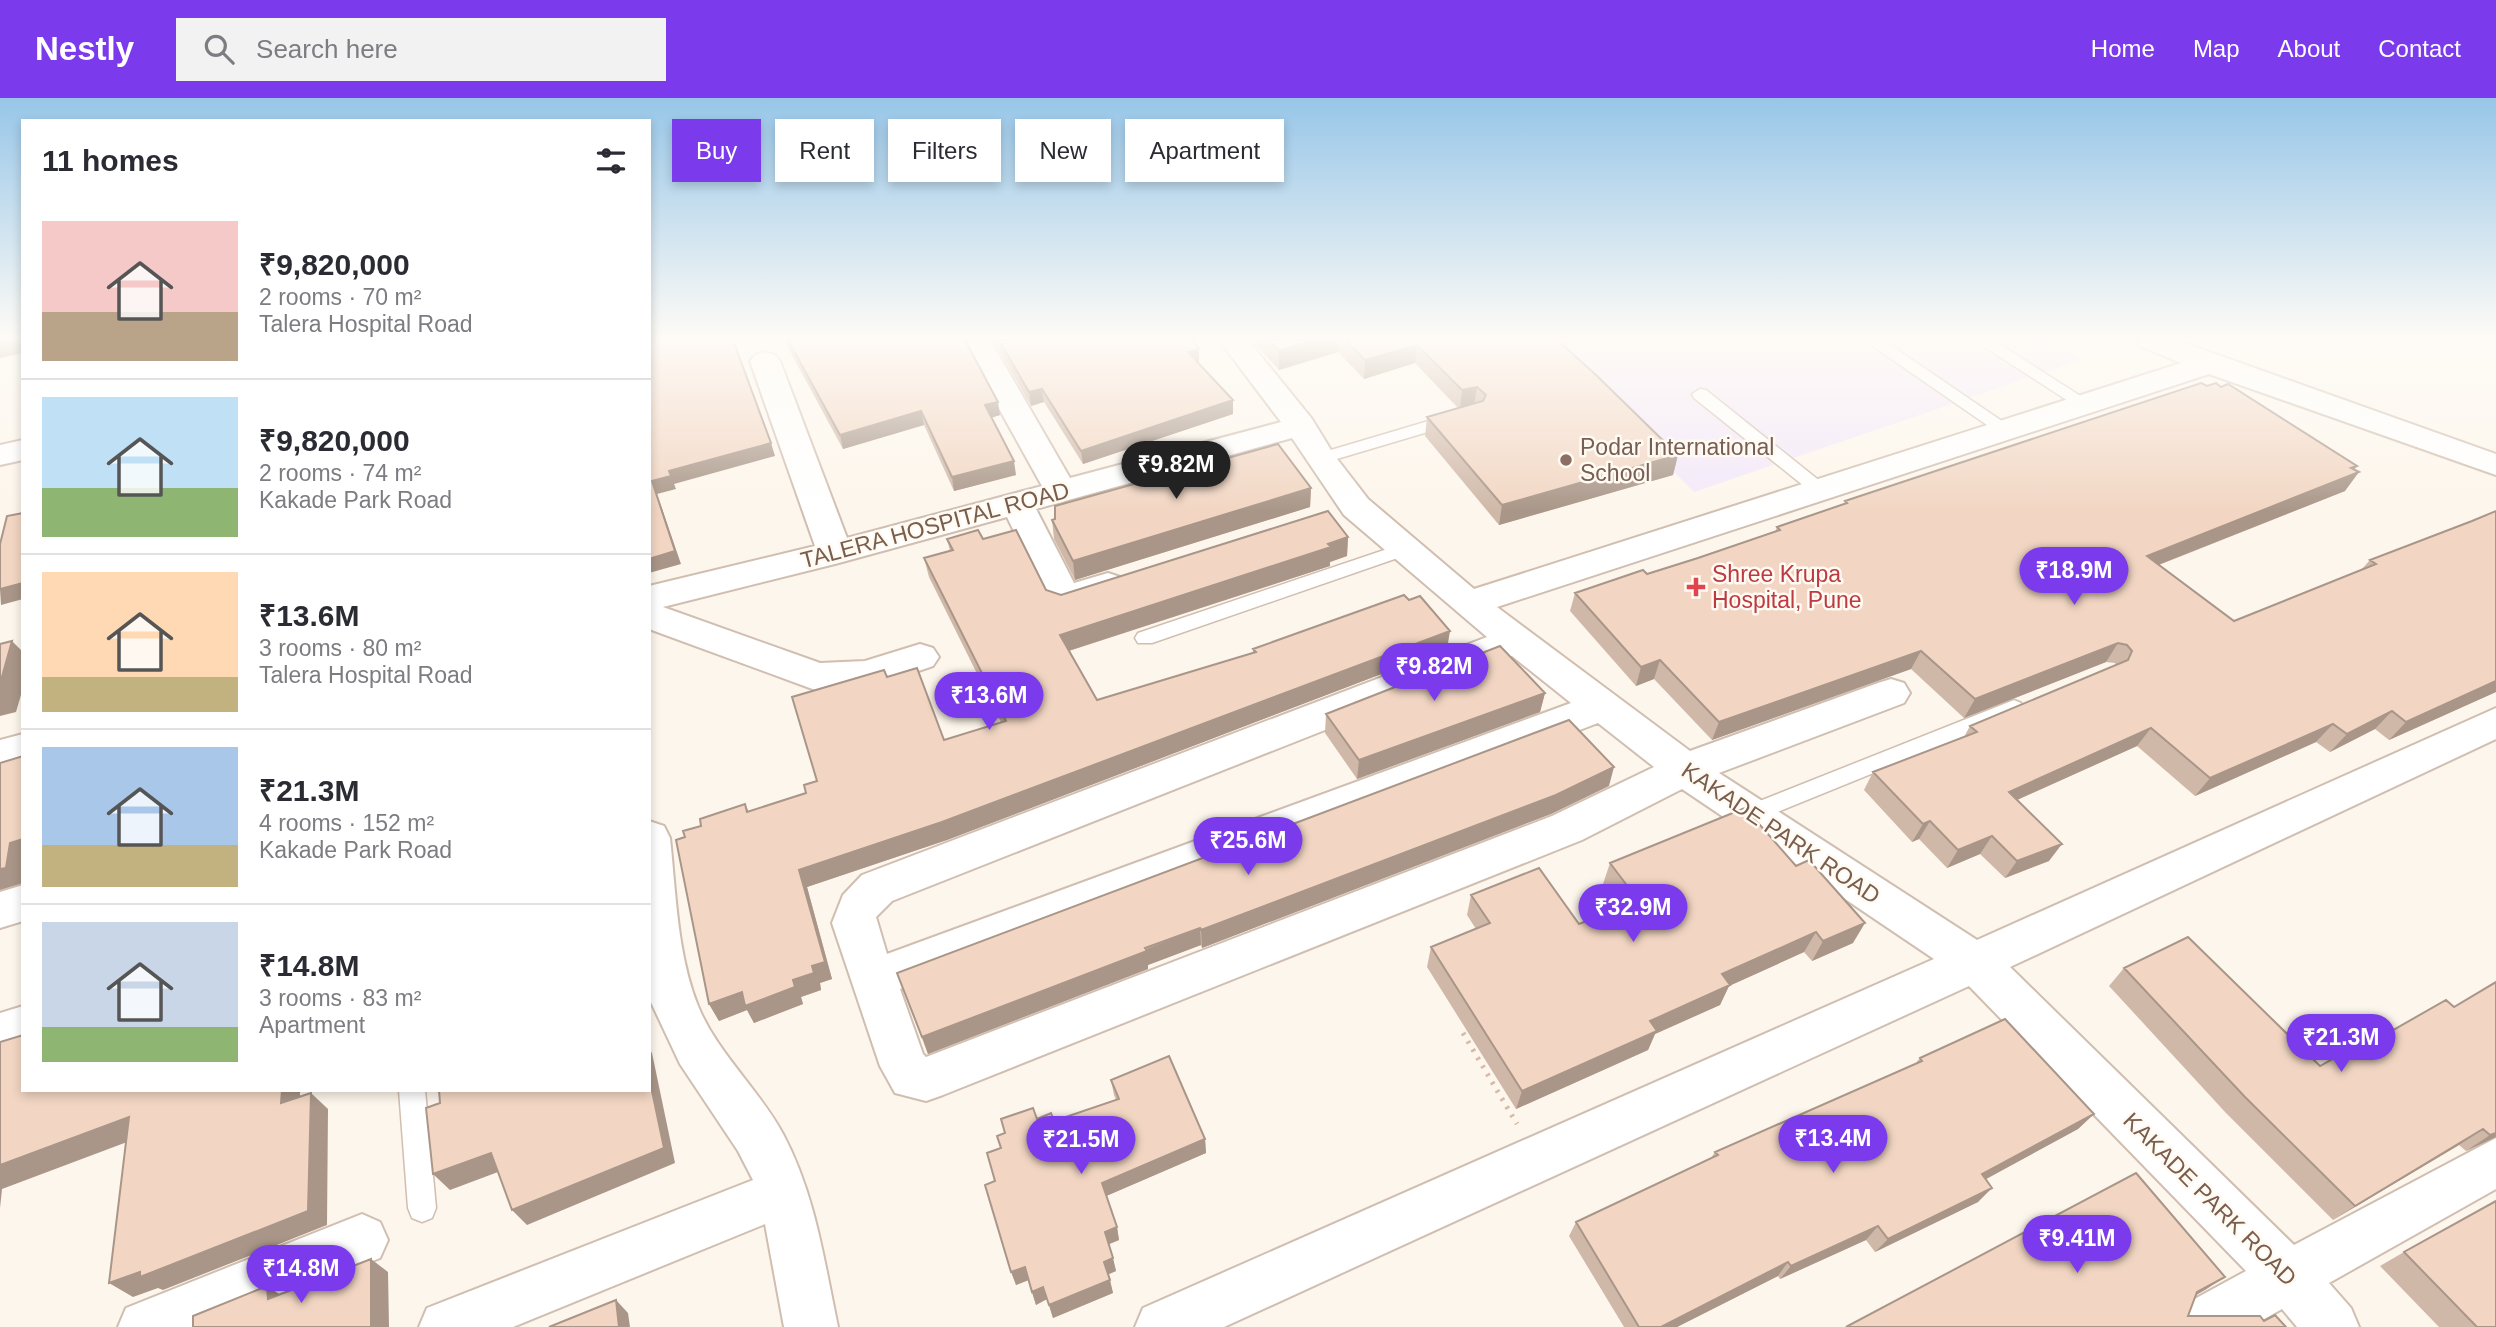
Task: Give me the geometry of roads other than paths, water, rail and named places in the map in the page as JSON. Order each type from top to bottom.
[{"type":"street","points":[[778,397],[835,553]]},
{"type":"street","points":[[1008,397],[1062,492]]},
{"type":"street","name":"KAKADE PARK ROAD","points":[[1276,397],[1310,442],[1341,511],[1405,549],[1468,604],[1685,769],[1976,963],[2288,1276],[2332,1327]]},
{"type":"street","points":[[1468,604],[2106,397]]},
{"type":"street","points":[[2304,397],[2496,465]]},
{"type":"street","name":"TALERA HOSPITAL ROAD","points":[[651,598],[835,553],[1062,492],[1310,442]]},
{"type":"street","points":[[0,455],[21,450]]},
{"type":"street","points":[[1017,504],[1064,599],[1143,574]]},
{"type":"street","points":[[651,616],[818,677],[866,675],[920,657]]},
{"type":"street","points":[[1517,640],[877,888],[854,913],[857,934],[904,1066],[912,1077],[926,1079],[1567,828],[1685,769],[1891,693]]},
{"type":"street","points":[[873,979],[1544,726],[1603,707]]},
{"type":"street","points":[[1161,1327],[1538,1161],[1976,963],[2496,722]]},
{"type":"street","points":[[0,755],[21,750]]},
{"type":"street","points":[[651,870],[658,980],[694,1045],[765,1150],[784,1192],[811,1327]]},
{"type":"street","points":[[0,910],[21,904]]},
{"type":"street","points":[[0,1034],[21,1028]]},
{"type":"street","points":[[2197,1327],[2496,1162]]},
{"type":"street","points":[[446,1327],[784,1192]]},
{"type":"street","points":[[145,1327],[362,1240]]},
{"type":"lane","points":[[1703,397],[1820,490]]},
{"type":"lane","points":[[1957,397],[2006,430]]},
{"type":"lane","points":[[2074,397],[2085,404]]},
{"type":"lane","points":[[1310,442],[1473,413]]},
{"type":"lane","points":[[1144,638],[1405,549]]},
{"type":"lane","points":[[1749,814],[2029,702]]},
{"type":"lane","points":[[412,1092],[422,1208]]},
{"type":"place","name":"Podar International School","points":[[1566,460]]},
{"type":"place","name":"Shree Krupa Hospital, Pune","points":[[1696,587]]}]
